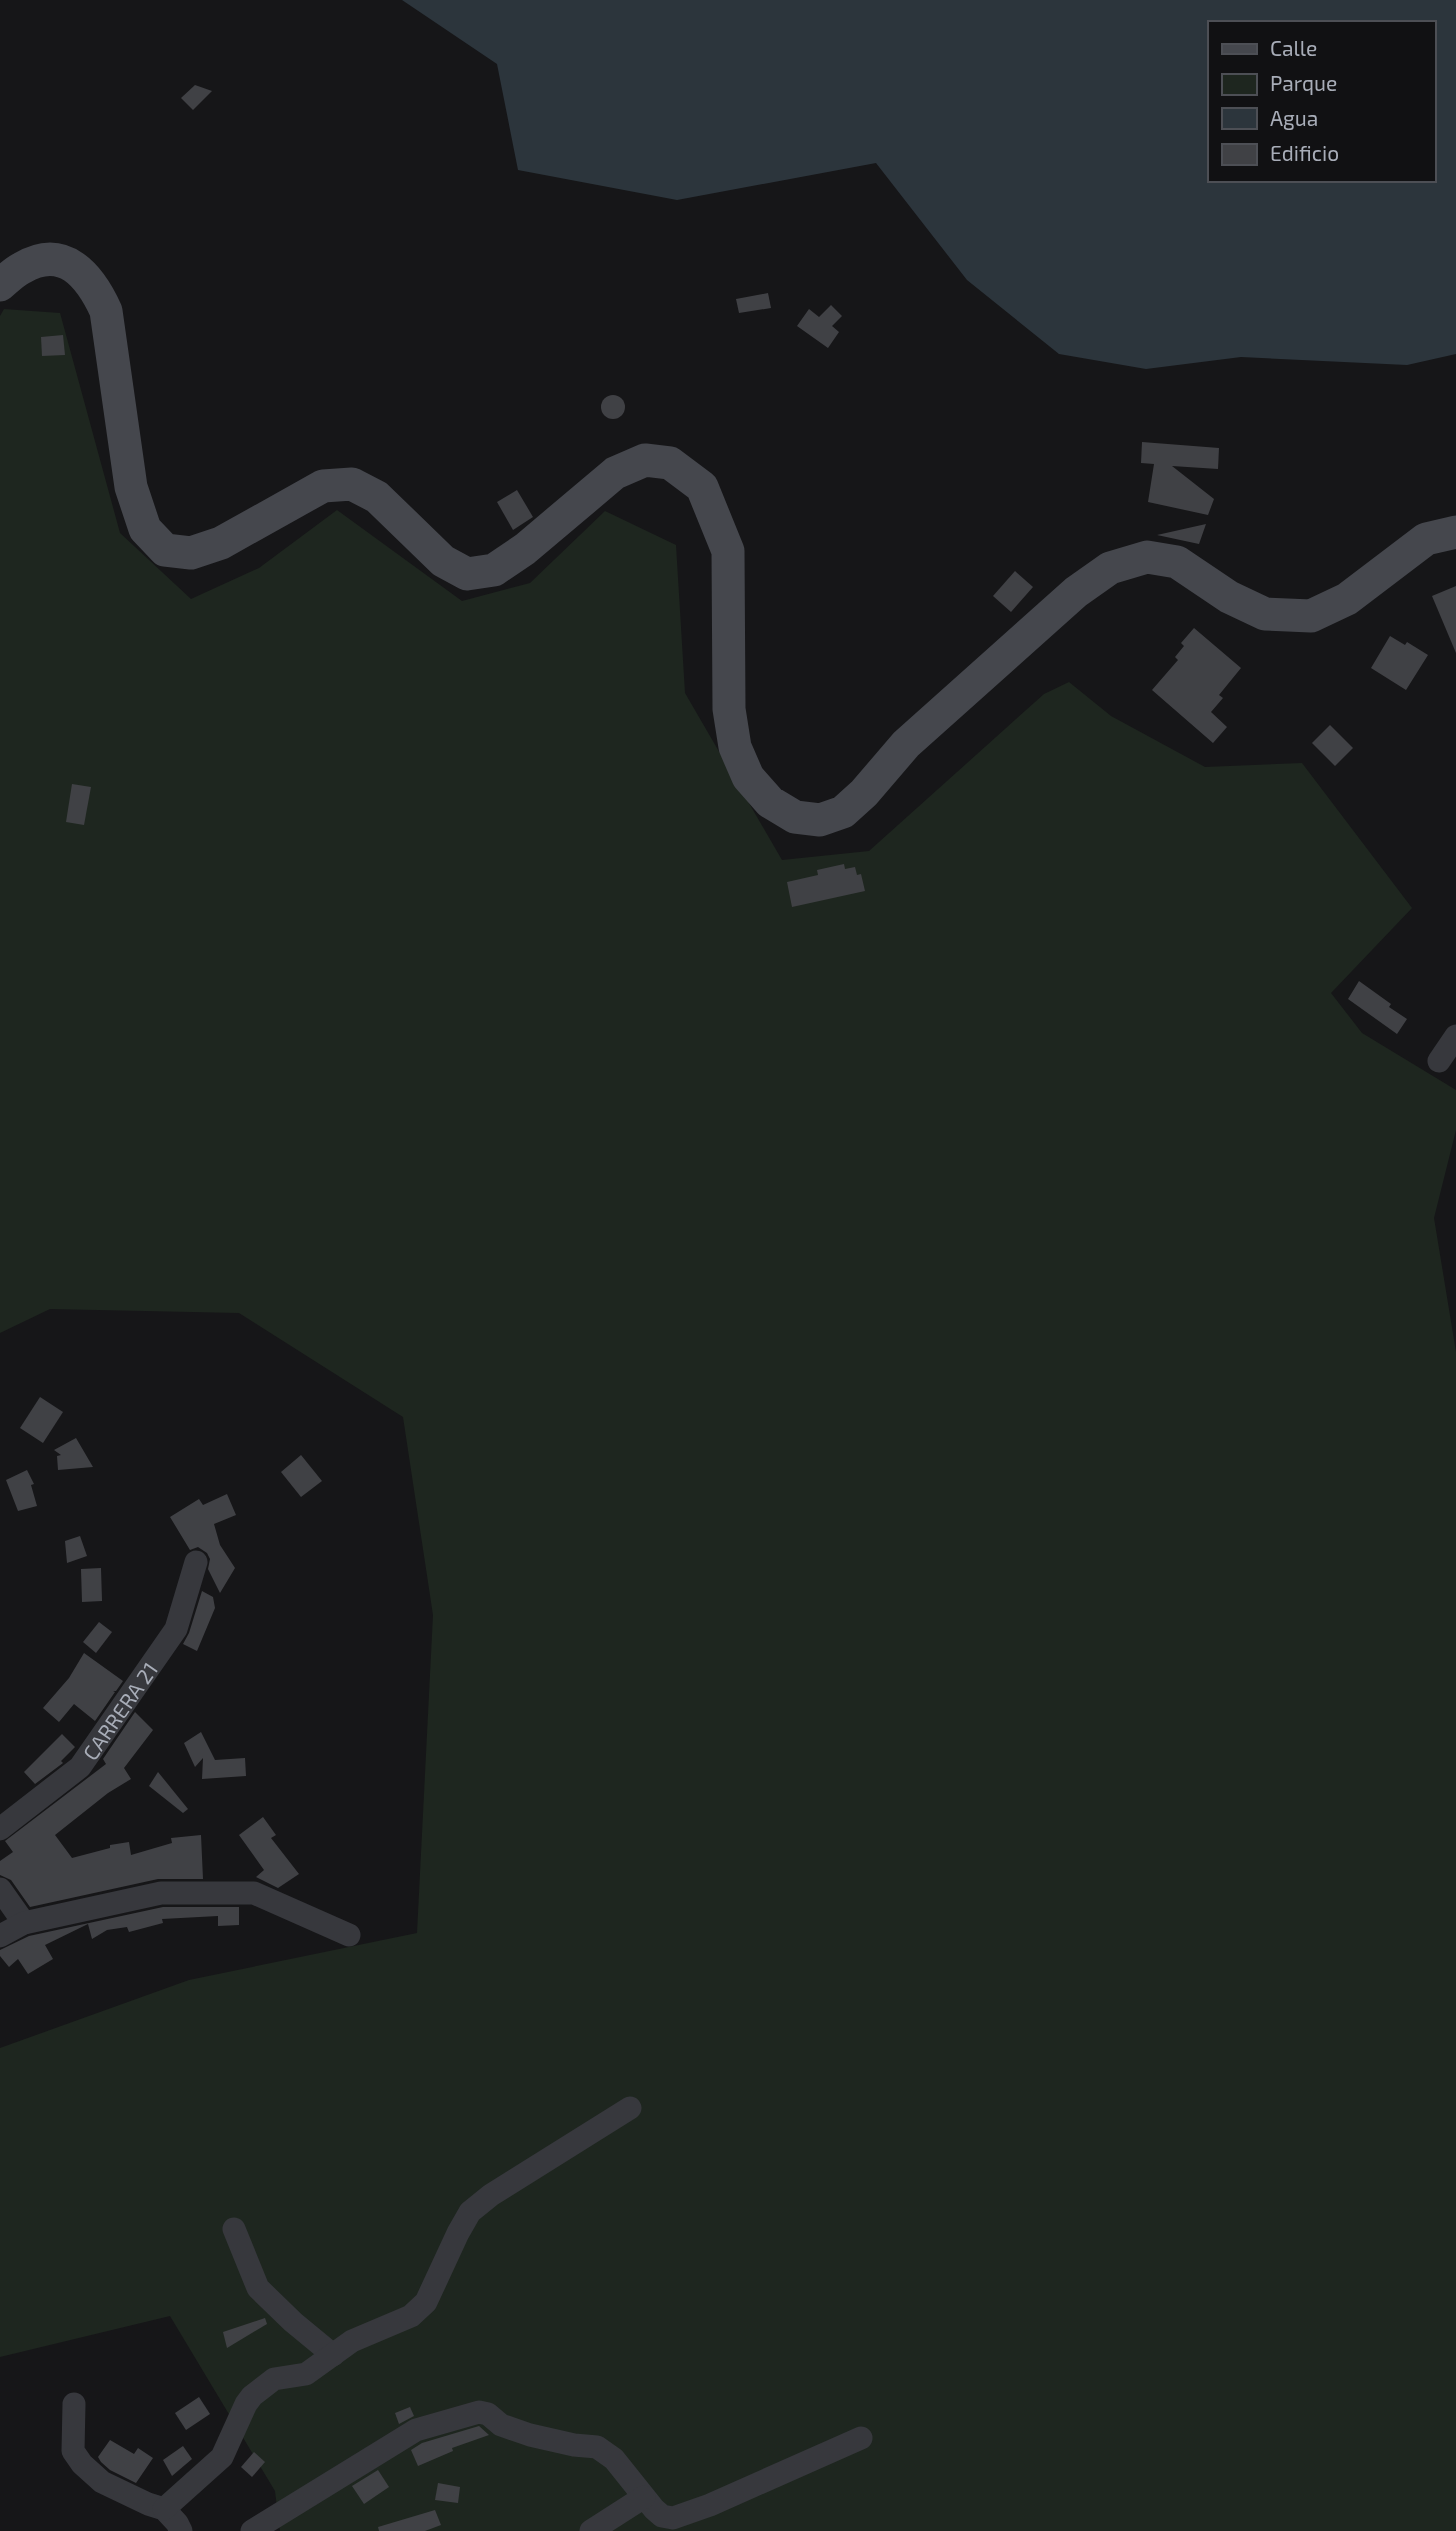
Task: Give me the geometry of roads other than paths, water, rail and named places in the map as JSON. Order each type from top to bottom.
[{"type":"street","points":[[0,285],[23,267],[46,258],[64,261],[80,270],[96,288],[106,311],[131,487],[145,529],[165,550],[191,553],[221,543],[323,486],[352,484],[377,497],[443,561],[467,574],[494,570],[525,550],[615,474],[645,460],[670,463],[702,487],[728,551],[729,709],[735,747],[748,776],[770,802],[795,817],[820,820],[843,812],[864,793],[906,744],[1076,592],[1110,568],[1147,556],[1177,562],[1229,597],[1265,614],[1311,616],[1347,599],[1426,540],[1456,532]]},
{"type":"street","points":[[1439,1061],[1456,1037]]},
{"type":"street","name":"CARRERA 21","points":[[0,1829],[80,1767],[176,1629],[196,1562]]},
{"type":"street","points":[[0,1889],[24,1923]]},
{"type":"street","points":[[0,1936],[24,1923],[161,1893],[254,1893],[349,1935]]},
{"type":"street","points":[[164,2509],[222,2457],[252,2396],[274,2379],[306,2374],[352,2341],[411,2316],[426,2302],[470,2212],[491,2195],[630,2108]]},
{"type":"street","points":[[234,2228],[258,2288],[333,2355]]},
{"type":"street","points":[[74,2404],[73,2451],[82,2464],[103,2482],[164,2509],[181,2531]]},
{"type":"street","points":[[252,2531],[416,2430],[479,2412],[488,2414],[501,2425],[530,2435],[597,2447],[614,2459],[662,2516],[673,2518],[710,2505],[861,2438]]},
{"type":"street","points":[[591,2531],[644,2497]]},
{"type":"water","points":[[402,0],[1456,0],[1456,354],[1407,365],[1241,357],[1146,369],[1059,354],[967,280],[876,163],[677,200],[518,170],[497,64]]}]
